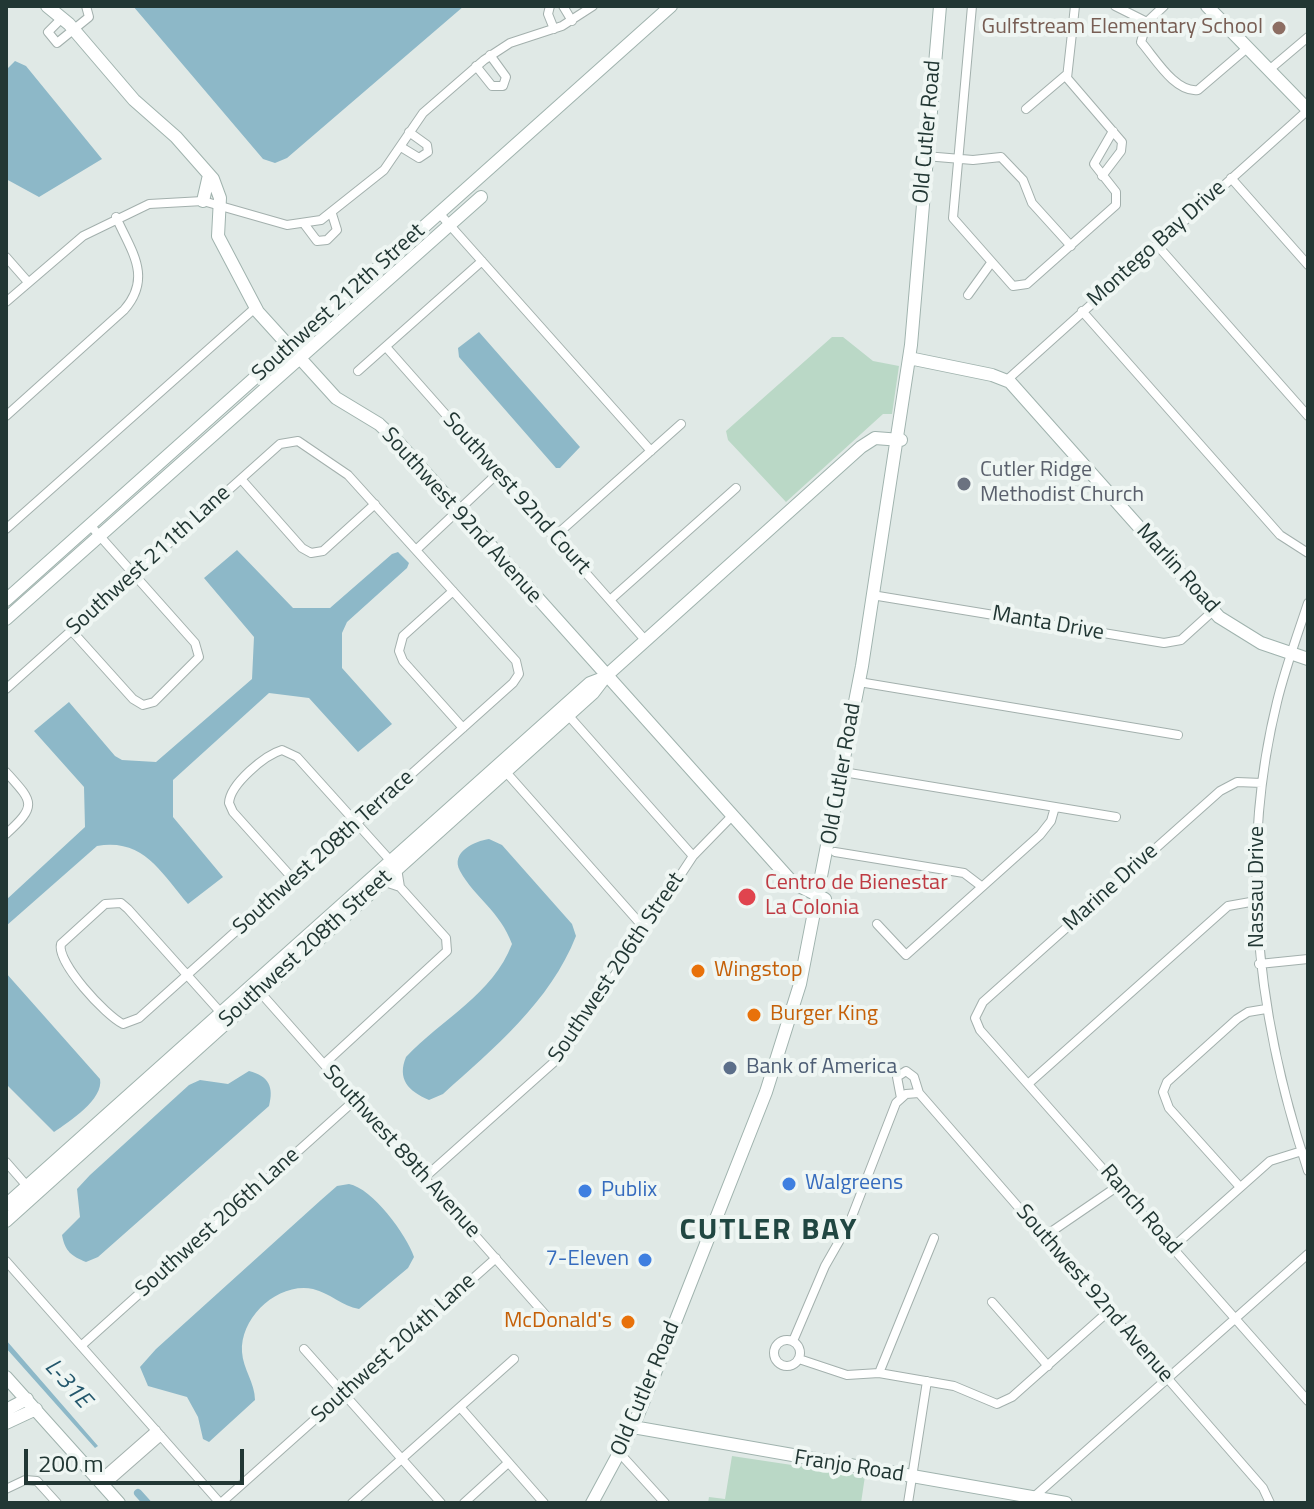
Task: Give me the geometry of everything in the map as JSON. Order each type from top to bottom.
[{"type":"street","points":[[54,10],[48,32],[54,41],[61,42],[89,17],[86,6]]},
{"type":"street","points":[[550,6],[548,14],[554,29]]},
{"type":"street","points":[[563,6],[572,21]]},
{"type":"street","points":[[6,302],[74,243],[116,217],[162,201],[220,204],[279,224],[305,225],[332,214],[384,170],[430,106],[476,66],[519,39],[572,21],[593,6]]},
{"type":"street","name":"Southwest 212th Street","points":[[6,600],[671,6]]},
{"type":"street","name":"Old Cutler Road","points":[[727,1200],[760,1127],[809,977],[846,773],[912,358],[940,6]]},
{"type":"street","name":"Old Cutler Road","points":[[929,156],[947,6]]},
{"type":"street","points":[[972,6],[956,158],[954,222],[1010,284],[1020,288],[1116,205],[1117,195],[1094,161],[1113,131]]},
{"type":"street","points":[[1026,109],[1066,75],[1075,6]]},
{"type":"street","points":[[1115,6],[1147,22]]},
{"type":"street","points":[[1164,6],[1147,22],[1141,42],[1180,87],[1190,92],[1198,90],[1246,49]]},
{"type":"street","points":[[1207,6],[1308,110]]},
{"type":"street","name":"Southwest 92nd Avenue","points":[[54,10],[134,100],[176,137],[209,175],[218,189],[218,236],[255,308],[289,348],[340,401],[387,431],[793,883],[822,898]]},
{"type":"street","points":[[1269,70],[1308,37]]},
{"type":"street","points":[[476,66],[492,86],[503,86],[506,77],[490,55]]},
{"type":"street","points":[[1066,75],[1121,140],[1122,147],[1102,176]]},
{"type":"street","name":"Montego Bay Drive","points":[[1007,380],[1308,110]]},
{"type":"street","points":[[401,147],[419,158],[428,152],[427,145],[409,132]]},
{"type":"street","points":[[929,156],[976,160],[994,155],[1003,158],[1026,184],[1032,203],[1071,246]]},
{"type":"street","points":[[203,201],[209,175]]},
{"type":"street","points":[[1231,178],[1308,265]]},
{"type":"street","name":"Southwest 212th Street","points":[[6,619],[481,197]]},
{"type":"street","points":[[439,213],[651,451]]},
{"type":"street","points":[[305,225],[314,238],[323,242],[337,230],[332,214]]},
{"type":"street","points":[[6,416],[124,310],[139,289],[138,266],[116,217]]},
{"type":"street","points":[[1157,245],[1308,416]]},
{"type":"street","points":[[6,257],[28,282]]},
{"type":"street","points":[[358,371],[482,261]]},
{"type":"street","points":[[968,295],[991,263]]},
{"type":"street","points":[[6,529],[255,308]]},
{"type":"street","points":[[1082,311],[1280,535],[1308,553]]},
{"type":"street","name":"Southwest 92nd Court","points":[[386,347],[646,641]]},
{"type":"street","points":[[912,358],[1007,380]]},
{"type":"street","name":"Marlin Road","points":[[1007,380],[1213,611],[1244,635],[1308,659]]},
{"type":"street","points":[[554,537],[681,424]]},
{"type":"street","name":"Southwest 208th Street","points":[[502,767],[568,715],[606,676],[865,443],[875,438],[900,440]]},
{"type":"street","name":"Southwest 211th Lane","points":[[6,689],[280,444],[295,440],[345,472],[375,504]]},
{"type":"street","points":[[416,550],[498,473]]},
{"type":"street","points":[[241,479],[302,548],[311,553],[323,551],[375,504],[453,591],[399,644],[403,661],[463,728]]},
{"type":"street","points":[[610,600],[736,488]]},
{"type":"street","points":[[71,630],[131,697],[146,705],[195,665],[199,657],[195,643],[90,525]]},
{"type":"street","name":"Southwest 208th Terrace","points":[[187,975],[127,907],[111,902],[66,937],[59,951],[63,963],[120,1023],[136,1020],[187,975],[294,880],[515,682],[519,670],[514,658],[453,591]]},
{"type":"street","name":"Manta Drive","points":[[875,595],[1164,643],[1181,640],[1213,611]]},
{"type":"street","name":"Nassau Drive","points":[[1308,603],[1277,703],[1262,783],[1256,901],[1259,964],[1266,1009],[1308,1171]]},
{"type":"street","name":"Southwest 208th Street","points":[[6,1205],[256,988],[502,767],[590,683],[606,676]]},
{"type":"street","points":[[862,683],[1178,735]]},
{"type":"street","points":[[568,715],[693,856]]},
{"type":"street","points":[[294,880],[233,812],[229,800],[237,785],[273,753],[282,750],[295,755],[394,864],[400,887],[448,944],[443,957],[324,1064]]},
{"type":"street","points":[[502,767],[645,929]]},
{"type":"street","points":[[6,772],[27,796],[30,805],[26,816],[6,834]]},
{"type":"street","points":[[846,773],[1116,817]]},
{"type":"street","name":"Old Cutler Road","points":[[822,898],[835,852],[846,773]]},
{"type":"street","name":"Marine Drive","points":[[975,1018],[983,1002],[1220,791],[1237,782],[1262,783]]},
{"type":"street","points":[[877,924],[906,955],[1047,827],[1055,807]]},
{"type":"street","name":"Southwest 206th Street","points":[[424,1178],[559,1059],[693,856],[732,816]]},
{"type":"street","points":[[835,852],[964,873],[981,886]]},
{"type":"street","name":"Southwest 208th Street","points":[[256,988],[382,881],[394,864]]},
{"type":"street","points":[[382,881],[400,887]]},
{"type":"street","points":[[1028,1084],[1228,906],[1256,901]]},
{"type":"street","points":[[1259,964],[1308,959]]},
{"type":"street","points":[[187,975],[224,1016]]},
{"type":"street","name":"Southwest 89th Avenue","points":[[256,988],[550,1320]]},
{"type":"street","points":[[1240,1187],[1169,1108],[1163,1092],[1167,1082],[1237,1019],[1248,1012],[1266,1009]]},
{"type":"street","name":"Southwest 208th Street","points":[[6,1221],[224,1016]]},
{"type":"street","name":"Ranch Road","points":[[975,1018],[980,1030],[1308,1401]]},
{"type":"street","name":"Old Cutler Road","points":[[600,1503],[625,1459],[786,1044]]},
{"type":"street","name":"Southwest 92nd Avenue","points":[[901,1098],[897,1077],[906,1071],[914,1077],[915,1092],[1110,1310],[1263,1488],[1270,1503]]},
{"type":"street","points":[[793,1341],[825,1266],[849,1224],[901,1098],[915,1092]]},
{"type":"street","name":"Southwest 206th Lane","points":[[81,1346],[355,1100]]},
{"type":"street","points":[[758,1113],[760,1127]]},
{"type":"street","points":[[1172,1248],[1274,1158],[1302,1151]]},
{"type":"street","points":[[8,1167],[27,1186]]},
{"type":"street","points":[[1045,1236],[1118,1186]]},
{"type":"street","points":[[879,1373],[934,1238]]},
{"type":"street","name":"Southwest 204th Lane","points":[[221,1503],[496,1258]]},
{"type":"street","points":[[1030,1500],[1307,1258]]},
{"type":"street","points":[[6,1261],[221,1503]]},
{"type":"street","points":[[992,1302],[1048,1366]]},
{"type":"street","points":[[799,1359],[847,1375],[879,1373],[960,1387],[991,1404],[1003,1403],[1110,1310]]},
{"type":"street","points":[[793,1341],[800,1351],[799,1359],[789,1366],[780,1364],[775,1358],[775,1349],[780,1342],[793,1341]]},
{"type":"street","points":[[304,1349],[441,1503]]},
{"type":"street","points":[[352,1503],[514,1359]]},
{"type":"street","points":[[6,1377],[119,1503]]},
{"type":"street","points":[[908,1503],[927,1381]]},
{"type":"street","points":[[6,1410],[31,1404]]},
{"type":"street","points":[[6,1423],[31,1404]]},
{"type":"street","points":[[460,1407],[544,1503]]},
{"type":"street","name":"Old Cutler Road","points":[[592,1503],[636,1429]]},
{"type":"street","name":"Franjo Road","points":[[636,1429],[1030,1500],[1066,1503]]},
{"type":"street","points":[[102,1483],[158,1433]]},
{"type":"street","points":[[625,1459],[665,1503]]},
{"type":"street","points":[[464,1503],[508,1463]]},
{"type":"street","points":[[6,1489],[25,1480],[37,1481],[57,1503]]},
{"type":"green space","points":[[832,337],[843,337],[873,361],[899,366],[892,414],[883,414],[786,502],[728,440],[726,431]]},
{"type":"green space","points":[[732,1456],[865,1476],[861,1503],[708,1503],[709,1497],[725,1499]]},
{"type":"water","points":[[133,6],[464,6],[287,158],[275,163],[263,159]]},
{"type":"water","points":[[15,61],[26,66],[102,159],[39,197],[6,179],[6,70]]},
{"type":"water","points":[[479,332],[580,447],[560,468],[556,468],[459,357],[458,348]]},
{"type":"water","points":[[237,550],[293,608],[330,608],[392,554],[398,552],[409,563],[347,622],[342,633],[342,668],[392,724],[358,752],[309,698],[269,693],[173,780],[173,817],[223,877],[188,904],[150,860],[127,847],[97,846],[6,926],[6,900],[85,827],[84,787],[34,731],[69,702],[115,756],[122,760],[156,762],[252,679],[254,637],[204,578]]},
{"type":"water","points":[[489,839],[502,845],[572,924],[576,936],[551,982],[519,1022],[443,1094],[429,1100],[415,1093],[406,1083],[403,1072],[406,1057],[480,992],[503,962],[512,944],[501,922],[466,881],[458,864],[461,853],[477,842]]},
{"type":"water","points":[[6,973],[100,1079],[100,1087],[91,1102],[54,1132],[6,1084]]},
{"type":"water","points":[[249,1071],[268,1083],[271,1093],[269,1106],[98,1257],[86,1262],[70,1253],[62,1235],[80,1217],[77,1189],[90,1175],[189,1085],[200,1080],[228,1084]]},
{"type":"water","points":[[349,1184],[368,1194],[396,1225],[414,1257],[408,1268],[359,1309],[319,1291],[300,1288],[287,1291],[264,1305],[247,1326],[243,1339],[243,1358],[255,1400],[209,1442],[203,1439],[198,1417],[187,1397],[148,1386],[140,1367],[321,1200],[337,1186]]},
{"type":"water","name":"L-31E","points":[[6,1340],[98,1446],[95,1448],[6,1348]]},
{"type":"waterway","name":"L-31E","points":[[138,1493],[147,1503]]},
{"type":"place","name":"Gulfstream Elementary School","points":[[1279,28]]},
{"type":"place","name":"Cutler Ridge Methodist Church","points":[[964,484]]},
{"type":"place","name":"Centro de Bienestar La Colonia","points":[[747,897]]},
{"type":"place","name":"Wingstop","points":[[698,971]]},
{"type":"place","name":"Burger King","points":[[754,1015]]},
{"type":"place","name":"Bank of America","points":[[730,1068]]},
{"type":"place","name":"Walgreens","points":[[789,1184]]},
{"type":"place","name":"Publix","points":[[585,1191]]},
{"type":"place","name":"7-Eleven","points":[[645,1260]]},
{"type":"place","name":"McDonald's","points":[[628,1322]]},
{"type":"district","name":"CUTLER BAY","points":[[769,1232]]}]
